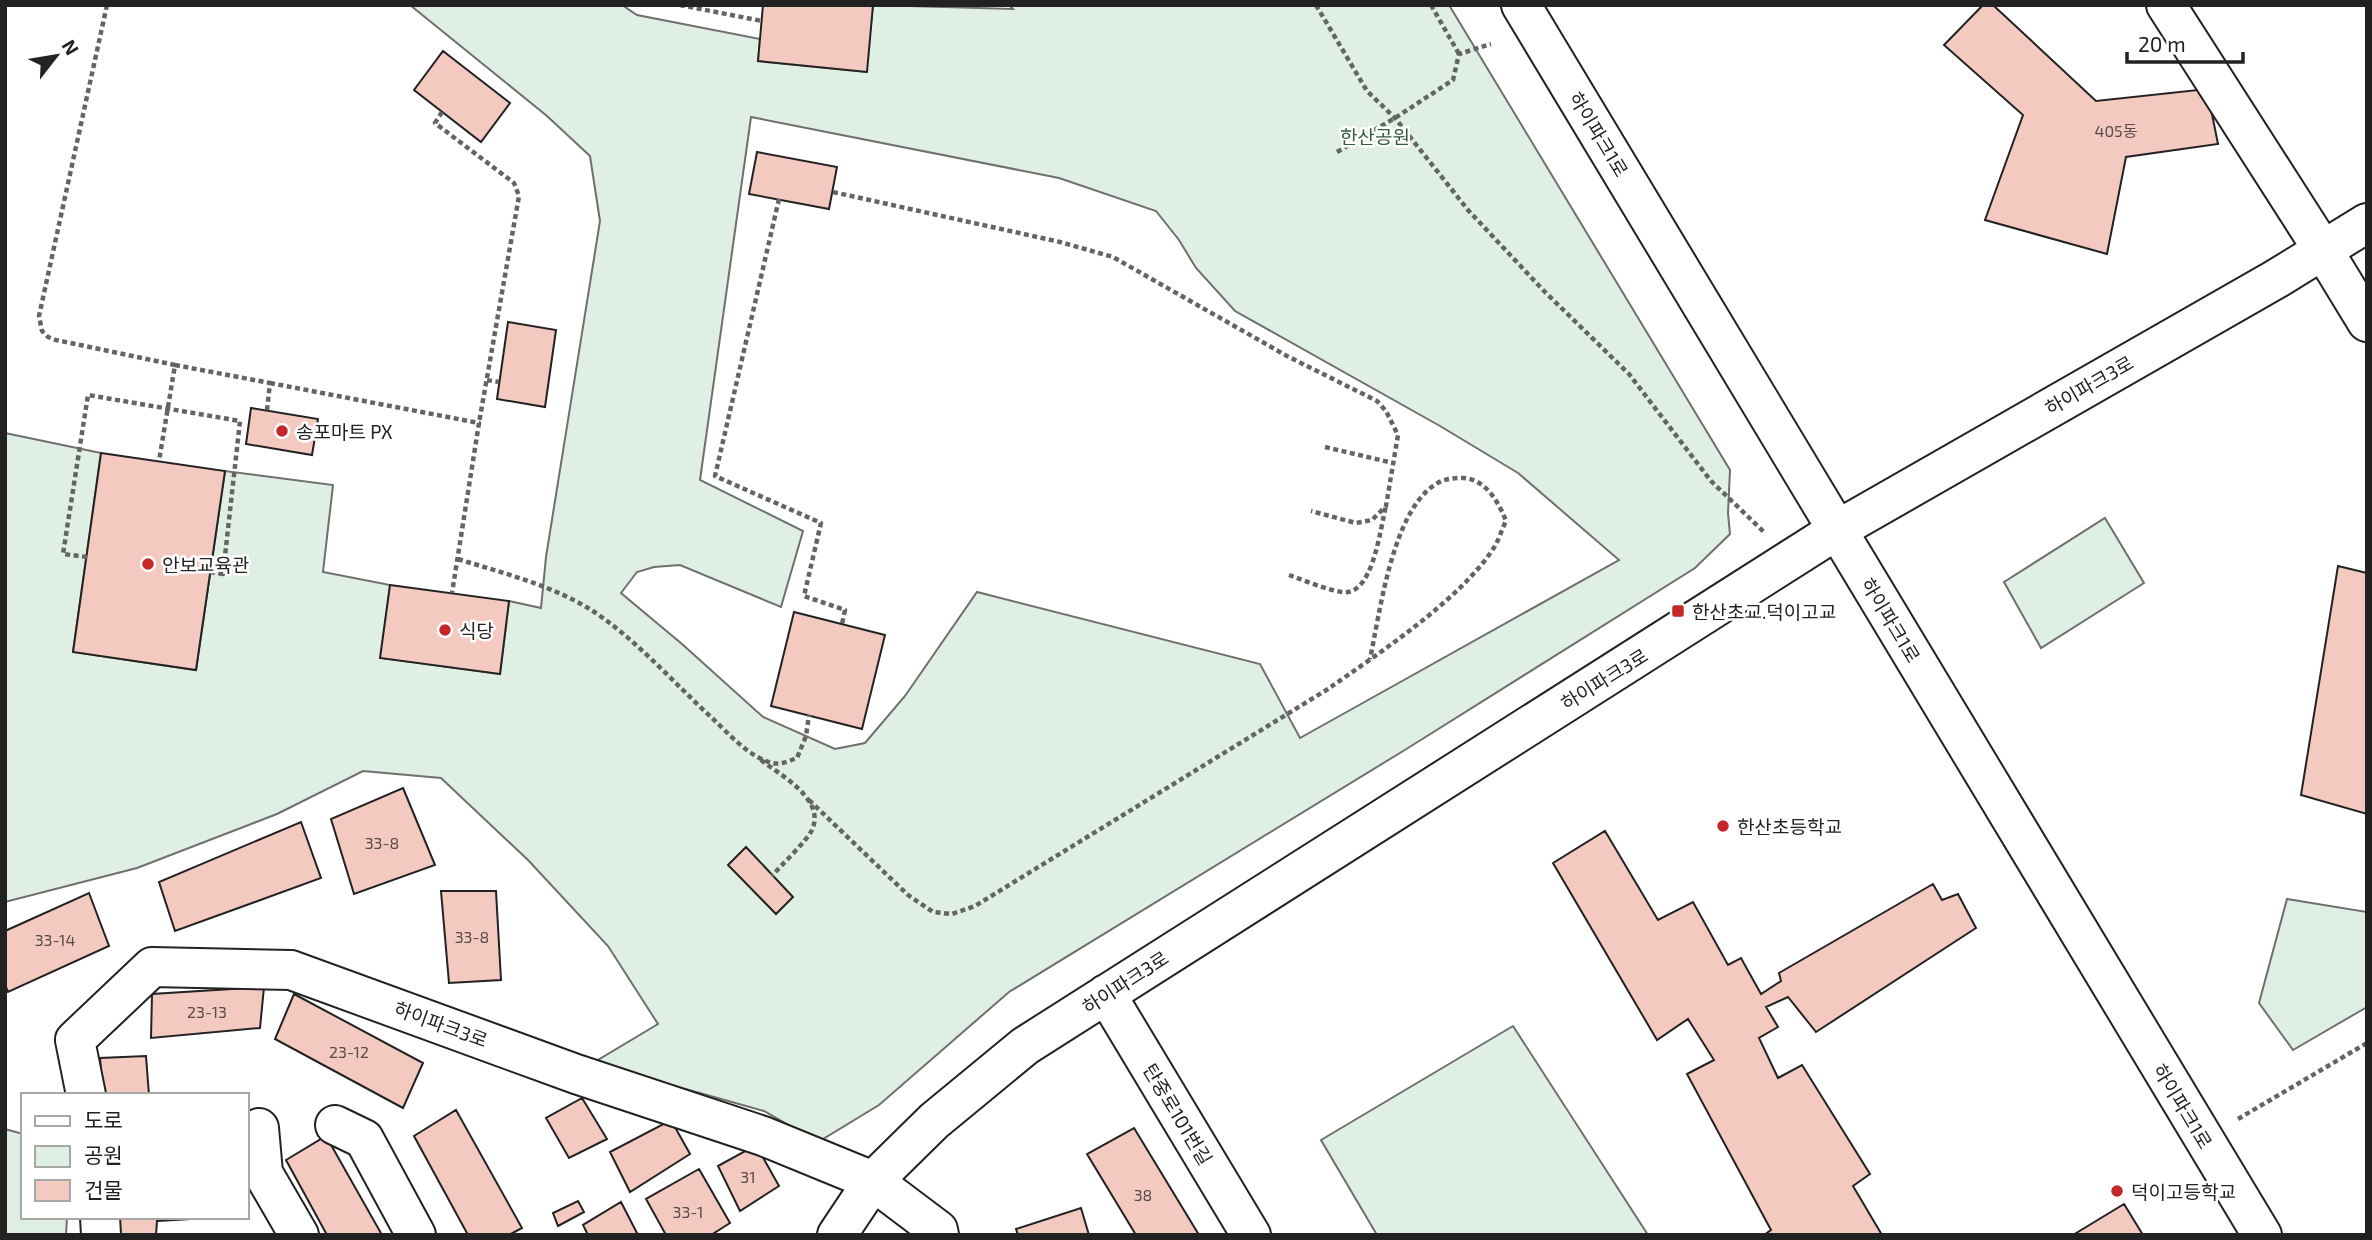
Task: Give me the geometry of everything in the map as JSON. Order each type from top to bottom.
[{"type":"street","name":"하이파크1로","points":[[1521,5],[2262,1235]]},
{"type":"street","points":[[2166,5],[2367,322]]},
{"type":"street","name":"하이파크3로","points":[[837,1235],[873,1181],[934,1121],[1025,1046],[1837,530],[2367,223]]},
{"type":"street","name":"하이파크3로","points":[[86,1093],[75,1040],[152,967],[291,970],[576,1074],[764,1136],[873,1181]]},
{"type":"street","name":"탄중로101번길","points":[[1106,994],[1251,1235]]},
{"type":"street","points":[[335,1125],[364,1139],[416,1235]]},
{"type":"street","points":[[259,1128],[263,1173],[299,1235]]},
{"type":"street","points":[[873,1181],[938,1230],[939,1235]]},
{"type":"path","points":[[108,5],[39,316],[40,325],[48,337],[175,365],[480,423]]},
{"type":"path","points":[[680,5],[762,21]]},
{"type":"path","points":[[1316,5],[1367,91],[1395,118],[1468,210],[1544,292],[1629,374],[1710,481],[1769,537]]},
{"type":"path","points":[[1337,152],[1453,80],[1459,54],[1431,5]]},
{"type":"path","points":[[1459,54],[1491,44]]},
{"type":"path","points":[[442,112],[435,122],[514,183],[519,196],[452,593]]},
{"type":"path","points":[[833,192],[1060,242],[1119,260],[1287,356],[1377,401],[1386,411],[1398,435],[1386,506],[1367,578],[1359,588],[1344,593],[1289,575]]},
{"type":"path","points":[[779,199],[715,476],[821,523],[804,596],[845,610],[842,624]]},
{"type":"path","points":[[159,461],[175,365]]},
{"type":"path","points":[[487,380],[499,382]]},
{"type":"path","points":[[267,410],[270,383]]},
{"type":"path","points":[[87,557],[62,554],[88,395],[240,421],[223,574],[210,572]]},
{"type":"path","points":[[1325,447],[1393,463]]},
{"type":"path","points":[[458,559],[543,586],[590,609],[615,628],[752,753],[797,787],[908,895],[933,912],[952,914],[975,906],[1328,689],[1370,659],[1439,606],[1472,575],[1495,545],[1506,521],[1500,504],[1487,489],[1469,479],[1450,478],[1434,485],[1419,498],[1403,527],[1392,560],[1370,659]]},
{"type":"path","points":[[1311,511],[1356,523],[1372,520],[1386,506]]},
{"type":"path","points":[[752,753],[772,763],[785,763],[797,758],[806,736],[809,715]]},
{"type":"path","points":[[772,876],[812,830],[814,816],[809,800]]},
{"type":"path","points":[[2238,1119],[2367,1042]]},
{"type":"green space","name":"한산공원","points":[[410,5],[622,5],[637,15],[760,39],[758,61],[866,72],[873,5],[1013,9],[1009,5],[1449,5],[1730,470],[1730,534],[1695,568],[1408,748],[1009,992],[879,1105],[818,1142],[764,1111],[593,1063],[658,1024],[608,946],[528,860],[441,778],[363,771],[277,814],[137,868],[5,902],[5,433],[101,453],[73,652],[196,670],[225,471],[333,485],[323,572],[390,585],[381,658],[500,674],[509,601],[541,608],[546,557],[600,221],[590,156],[547,116]],"holes":[[[751,117],[1059,178],[1156,211],[1179,240],[1196,268],[1235,311],[1518,473],[1619,560],[1300,738],[1260,664],[977,592],[905,696],[865,743],[835,749],[763,717],[621,593],[637,572],[654,567],[680,565],[781,607],[803,531],[700,480]]]},
{"type":"green space","points":[[2105,518],[2144,583],[2041,648],[2004,582]]},
{"type":"green space","points":[[2287,899],[2367,912],[2367,1007],[2293,1050],[2259,1003]]},
{"type":"green space","points":[[1513,1026],[1648,1235],[1377,1235],[1321,1140]]},
{"type":"green space","points":[[5,1129],[21,1133],[21,1219],[67,1219],[66,1235],[5,1235]]},
{"type":"building","points":[[763,5],[873,5],[867,72],[758,61]]},
{"type":"building","points":[[1983,5],[1993,5],[2096,101],[2207,89],[2218,144],[2126,157],[2107,254],[1985,220],[2023,115],[1944,45]]},
{"type":"building","points":[[443,51],[510,103],[481,142],[414,90]]},
{"type":"building","points":[[757,152],[837,167],[829,209],[749,194]]},
{"type":"building","points":[[508,322],[556,330],[545,407],[497,399]]},
{"type":"building","name":"송포마트 PX","points":[[251,408],[318,419],[312,455],[246,444]]},
{"type":"building","name":"안보교육관","points":[[101,453],[225,471],[196,670],[73,652]]},
{"type":"building","points":[[2338,566],[2367,573],[2367,814],[2301,795]]},
{"type":"building","name":"식당","points":[[390,585],[509,601],[500,674],[380,658]]},
{"type":"building","points":[[794,612],[885,635],[862,729],[771,706]]},
{"type":"building","points":[[403,788],[435,865],[354,894],[331,819]]},
{"type":"building","points":[[301,822],[321,878],[175,931],[159,882]]},
{"type":"building","points":[[1605,831],[1658,920],[1693,902],[1728,965],[1741,958],[1761,994],[1781,981],[1779,973],[1933,884],[1942,900],[1958,894],[1976,928],[1816,1032],[1788,997],[1766,1007],[1778,1027],[1759,1038],[1778,1078],[1802,1065],[1870,1174],[1853,1186],[1882,1235],[1764,1235],[1771,1230],[1687,1074],[1714,1060],[1688,1019],[1657,1040],[1553,863]]},
{"type":"building","points":[[746,847],[793,897],[776,914],[728,865]]},
{"type":"building","points":[[441,891],[496,891],[501,980],[449,983]]},
{"type":"building","points":[[89,893],[109,946],[8,992],[5,985],[5,931]]},
{"type":"building","points":[[264,987],[260,1028],[151,1038],[152,994]]},
{"type":"building","points":[[294,994],[423,1063],[403,1108],[275,1039]]},
{"type":"building","points":[[146,1056],[149,1093],[103,1093],[100,1058]]},
{"type":"building","points":[[582,1098],[607,1139],[569,1158],[546,1118]]},
{"type":"building","points":[[456,1110],[522,1228],[509,1235],[468,1235],[414,1136]]},
{"type":"building","points":[[671,1120],[690,1154],[630,1192],[610,1152]]},
{"type":"building","points":[[1134,1128],[1199,1235],[1136,1235],[1087,1154]]},
{"type":"building","points":[[326,1136],[382,1235],[327,1235],[286,1160]]},
{"type":"building","points":[[756,1145],[779,1186],[740,1211],[718,1166]]},
{"type":"building","points":[[699,1169],[730,1223],[711,1235],[666,1235],[646,1199]]},
{"type":"building","points":[[578,1201],[584,1212],[558,1226],[553,1213]]},
{"type":"building","points":[[621,1202],[638,1235],[588,1235],[583,1225]]},
{"type":"building","points":[[2124,1204],[2143,1235],[2073,1235]]},
{"type":"building","points":[[1081,1208],[1089,1235],[1018,1235],[1016,1229]]},
{"type":"building","points":[[116,1219],[192,1219],[157,1221],[156,1235],[115,1235]]},
{"type":"place","name":"송포마트 PX","points":[[282,431]]},
{"type":"place","name":"안보교육관","points":[[148,564]]},
{"type":"place","name":"한산초교.덕이고교","points":[[1678,611]]},
{"type":"place","name":"식당","points":[[445,630]]},
{"type":"place","name":"한산초등학교","points":[[1723,826]]},
{"type":"place","name":"덕이고등학교","points":[[2117,1191]]}]
